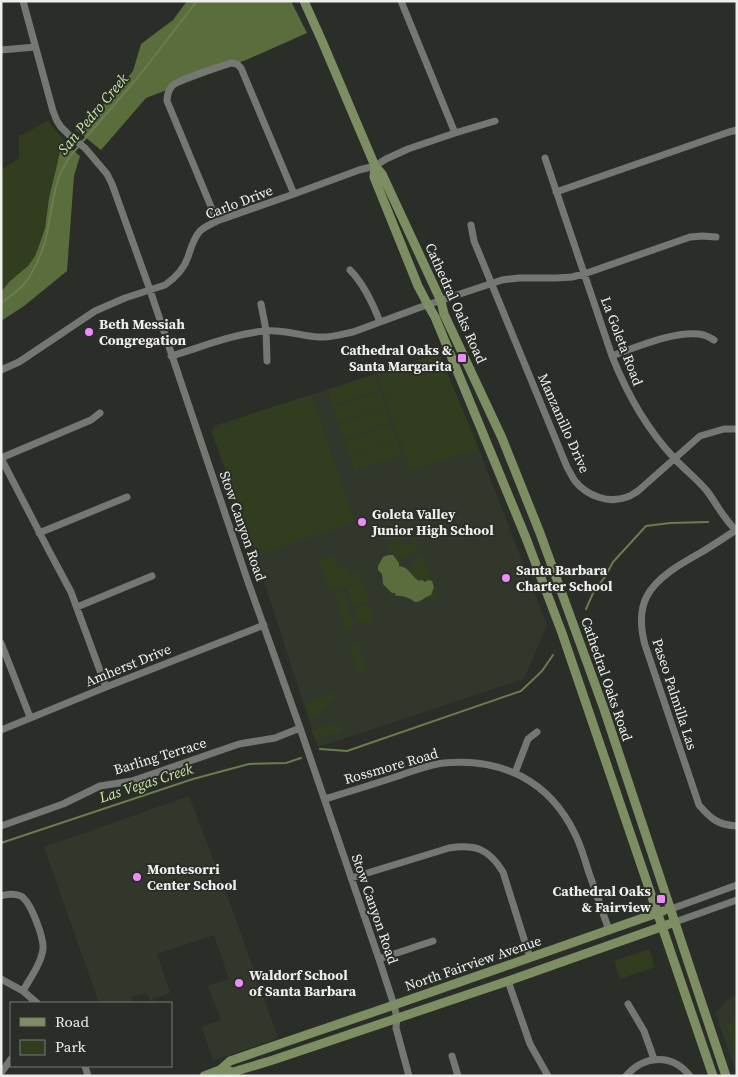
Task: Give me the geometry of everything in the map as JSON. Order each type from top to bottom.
[{"type":"main road","name":"Cathedral Oaks Road","points":[[304,1],[376,166],[382,174],[441,301],[444,314],[502,438],[540,533],[604,709],[726,1076]]},
{"type":"main road","name":"Cathedral Oaks Road","points":[[376,166],[374,177],[418,286],[439,326],[526,538],[567,646],[713,1076]]},
{"type":"main road","name":"North Fairview Avenue","points":[[204,1076],[220,1070],[230,1060],[671,909]]},
{"type":"main road","name":"North Fairview Avenue","points":[[220,1070],[233,1072],[274,1060],[675,922]]},
{"type":"street","name":"Stow Canyon Road","points":[[23,1],[57,121],[70,136],[85,148],[107,174],[112,184],[379,958],[394,1005],[397,1018],[396,1028],[409,1076]]},
{"type":"street","points":[[400,1],[455,133]]},
{"type":"street","points":[[1,50],[35,47]]},
{"type":"street","points":[[217,221],[167,101],[171,87],[181,81],[231,63],[237,64],[241,68],[294,194]]},
{"type":"street","name":"Carlo Drive","points":[[1,370],[19,362],[95,311],[118,300],[165,284],[178,274],[187,259],[194,239],[201,230],[217,221],[362,169],[376,166],[408,149],[495,121]]},
{"type":"street","points":[[556,192],[737,130]]},
{"type":"street","name":"La Goleta Road","points":[[545,158],[621,379],[640,415],[652,432],[706,491],[728,523],[736,531]]},
{"type":"street","name":"Manzanillo Drive","points":[[471,225],[474,241],[567,467],[583,489],[602,498],[626,498],[638,492],[700,436],[724,428],[737,429]]},
{"type":"street","points":[[172,356],[236,336],[266,330],[319,337],[334,336],[352,332],[491,283],[519,278],[572,277],[690,238],[702,236],[716,237]]},
{"type":"street","points":[[350,270],[359,281],[380,322]]},
{"type":"street","points":[[261,304],[266,330],[267,361]]},
{"type":"street","points":[[612,356],[674,336],[705,335],[714,340]]},
{"type":"street","points":[[100,414],[91,420],[1,458],[71,592],[106,687]]},
{"type":"street","points":[[39,533],[127,497]]},
{"type":"street","name":"Paseo Palmilla Las","points":[[736,531],[680,564],[660,581],[646,596],[641,619],[645,645],[699,805],[711,819],[722,824],[737,826]]},
{"type":"street","points":[[77,607],[152,576]]},
{"type":"street","name":"Amherst Drive","points":[[1,730],[264,625]]},
{"type":"street","points":[[1,643],[30,717]]},
{"type":"street","name":"Barling Terrace","points":[[1,826],[63,804],[100,786],[132,781],[239,744],[275,738],[300,728]]},
{"type":"street","points":[[515,773],[528,739],[537,732]]},
{"type":"street","name":"Rossmore Road","points":[[324,799],[442,763],[485,763],[515,773],[539,788],[568,821],[582,850],[609,930]]},
{"type":"street","points":[[351,878],[449,848],[462,846],[482,850],[497,862],[502,872],[530,958]]},
{"type":"street","name":"North Fairview Avenue","points":[[671,909],[737,885]]},
{"type":"street","points":[[1,896],[13,894],[21,896],[27,902],[42,939],[43,948],[40,958],[23,991]]},
{"type":"street","name":"North Fairview Avenue","points":[[675,922],[737,900]]},
{"type":"street","points":[[379,958],[433,940]]},
{"type":"street","points":[[1,979],[23,991],[36,1002]]},
{"type":"street","points":[[508,981],[530,1044],[548,1076]]},
{"type":"street","points":[[628,1004],[644,1031],[654,1059]]},
{"type":"street","points":[[452,1056],[458,1076]]},
{"type":"street","points":[[626,1076],[641,1063],[654,1059],[676,1063],[690,1076]]},
{"type":"street","points":[[1,1073],[10,1060]]},
{"type":"shaded area","name":"Goleta Valley Junior High School","points":[[437,354],[480,452],[547,625],[524,679],[318,747],[213,426]]},
{"type":"shaded area","name":"Montesorri Center School","points":[[189,796],[278,1038],[213,1061],[202,1027],[221,1020],[208,986],[229,979],[214,935],[157,954],[170,993],[153,999],[154,1002],[151,1002],[147,993],[131,997],[133,1002],[99,1002],[44,847]]},
{"type":"shaded area","points":[[737,996],[737,1076],[715,1013],[730,998]]},
{"type":"green space","points":[[187,1],[291,1],[307,33],[246,60],[146,98],[101,150],[75,129],[110,99],[133,71],[141,44],[173,20]]},
{"type":"green space","points":[[48,121],[69,147],[61,148],[49,198],[45,228],[35,256],[28,266],[10,281],[1,292],[1,170],[19,158],[19,136]]},
{"type":"green space","points":[[69,147],[80,156],[74,176],[67,271],[24,306],[1,321],[1,292],[10,281],[28,266],[35,256],[45,228],[49,198],[61,148]]},
{"type":"green space","points":[[439,353],[479,449],[410,470],[377,373]]},
{"type":"green space","points":[[375,374],[380,389],[333,406],[328,391]]},
{"type":"green space","points":[[381,391],[386,406],[338,422],[333,407]]},
{"type":"green space","points":[[311,395],[355,522],[256,555],[211,430],[237,422],[240,420],[239,418]]},
{"type":"green space","points":[[386,407],[391,422],[344,438],[339,423]]},
{"type":"green space","points":[[392,424],[397,439],[349,455],[344,440]]},
{"type":"green space","points":[[397,440],[402,455],[355,471],[350,456]]},
{"type":"green space","points":[[403,526],[407,527],[417,536],[418,545],[409,556],[401,557],[390,550],[387,542],[392,546],[402,543],[406,546],[411,544],[411,538],[407,535],[403,537],[402,541],[393,544],[388,538],[393,529]]},
{"type":"green space","points":[[333,555],[338,569],[347,566],[350,575],[359,572],[362,581],[330,592],[319,560]]},
{"type":"green space","points":[[393,555],[399,566],[408,570],[419,581],[432,581],[434,587],[431,595],[415,602],[392,593],[383,584],[382,574],[378,570],[383,557]]},
{"type":"green space","points":[[418,556],[424,559],[437,597],[435,600],[428,599],[422,594],[412,577],[411,569]]},
{"type":"green space","points":[[362,582],[369,601],[353,607],[347,587]]},
{"type":"green space","points":[[343,591],[355,627],[346,630],[334,594]]},
{"type":"green space","points":[[360,605],[368,605],[373,610],[371,621],[360,623],[355,618],[355,610]]},
{"type":"green space","points":[[358,642],[367,670],[358,673],[348,645]]},
{"type":"green space","points":[[337,692],[338,695],[324,709],[318,714],[309,716],[305,704]]},
{"type":"green space","points":[[327,725],[336,726],[341,731],[315,740],[311,730]]},
{"type":"green space","points":[[649,949],[655,967],[620,979],[614,961]]},
{"type":"green space","points":[[737,1022],[737,1058],[726,1025]]},
{"type":"waterway","name":"San Pedro Creek","points":[[82,142],[139,76],[197,1]]},
{"type":"waterway","name":"San Pedro Creek","points":[[1,303],[18,290],[37,263],[46,239],[54,194],[60,174],[79,146]]},
{"type":"waterway","name":"Las Vegas Creek","points":[[586,609],[594,591],[605,577],[613,562],[646,526],[708,522]]},
{"type":"waterway","name":"Las Vegas Creek","points":[[320,749],[347,751],[521,691],[542,671],[553,655]]},
{"type":"waterway","name":"Las Vegas Creek","points":[[1,843],[193,779],[249,764],[286,763],[301,758]]},
{"type":"place","name":"Beth Messiah Congregation","points":[[89,332]]},
{"type":"place","name":"Cathedral Oaks & Santa Margarita","points":[[462,358]]},
{"type":"place","name":"Goleta Valley Junior High School","points":[[362,522]]},
{"type":"place","name":"Santa Barbara Charter School","points":[[506,578]]},
{"type":"place","name":"Montesorri Center School","points":[[137,877]]},
{"type":"place","name":"Cathedral Oaks & Fairview","points":[[661,899]]},
{"type":"place","name":"Waldorf School of Santa Barbara","points":[[239,983]]}]
